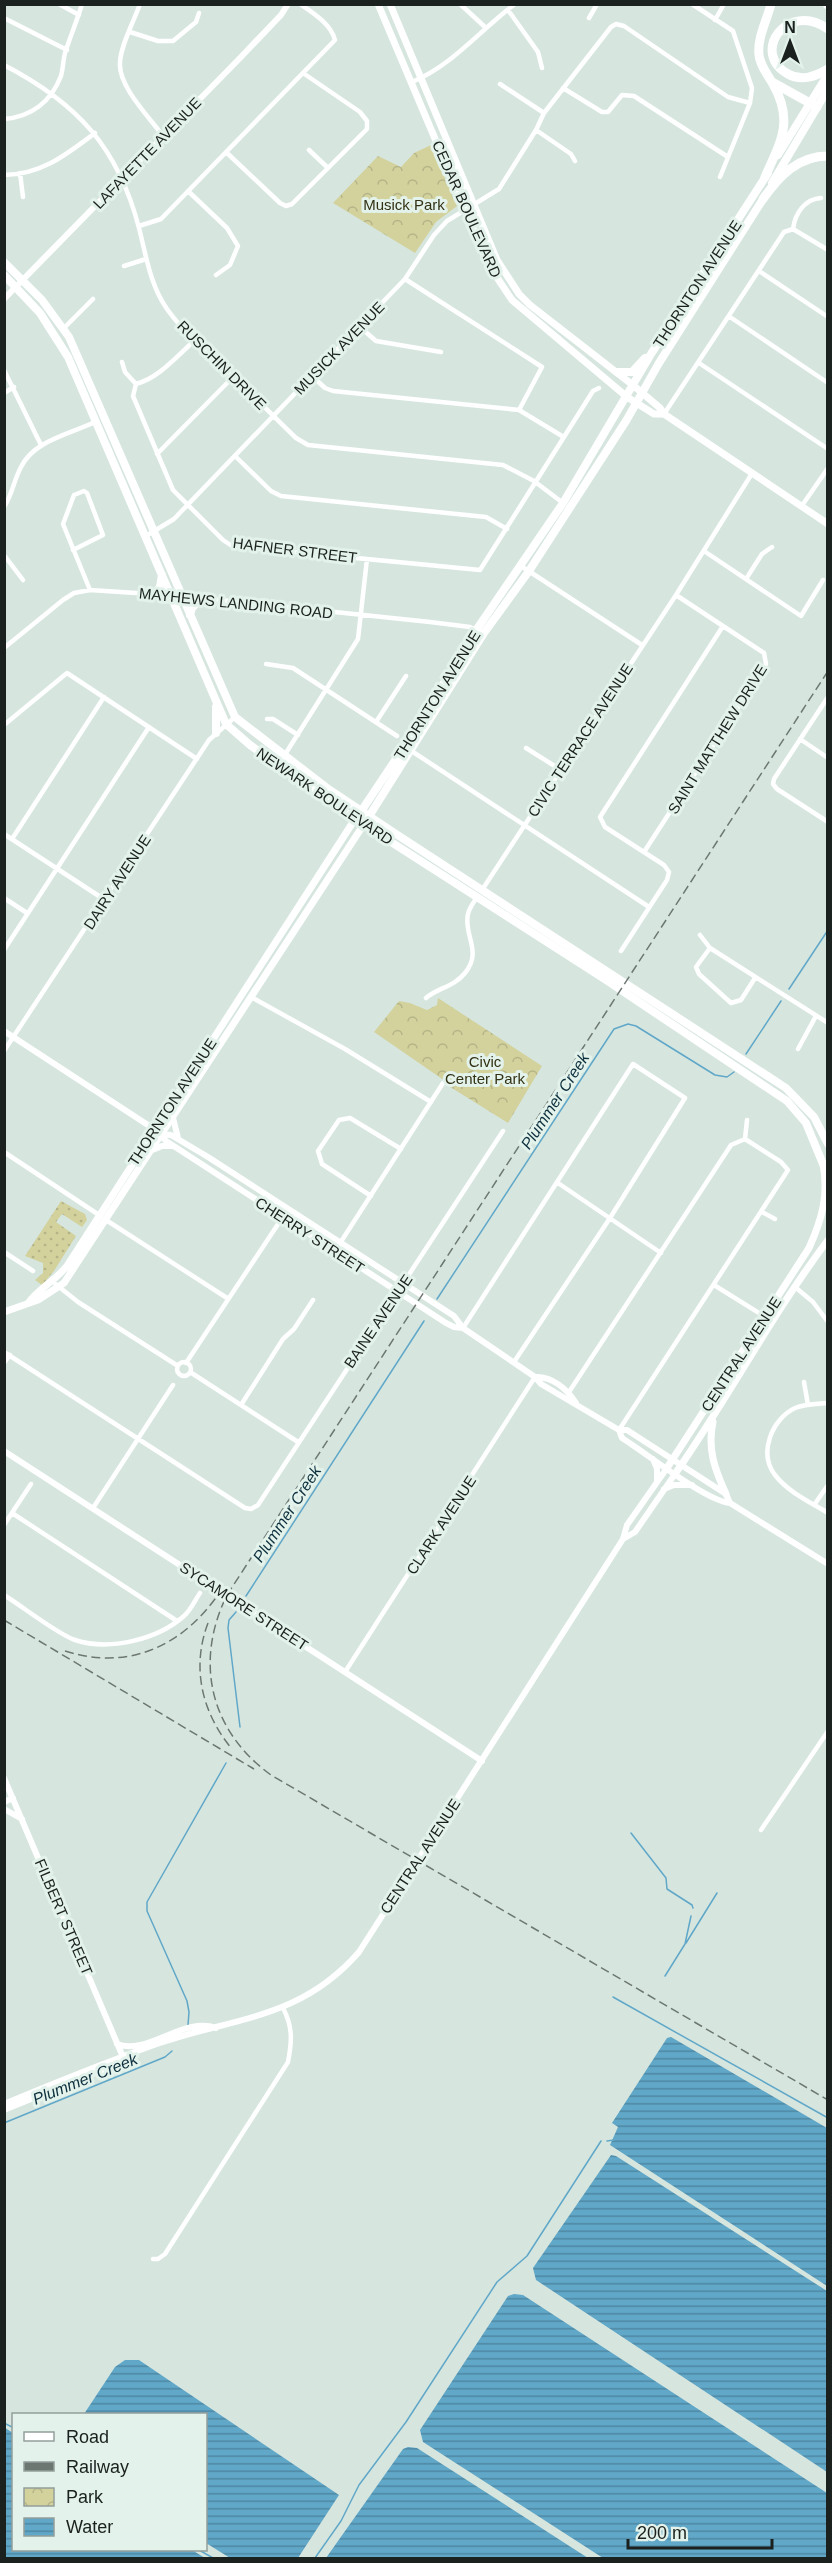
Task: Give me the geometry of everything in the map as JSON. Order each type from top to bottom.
[{"type":"highway","points":[[765,177],[785,129],[782,104],[760,62],[759,54],[759,45],[771,4]]},
{"type":"highway","points":[[828,29],[810,19],[794,19],[779,28],[772,51],[778,66],[792,76],[810,77],[828,69]]},
{"type":"highway","points":[[772,82],[813,104]]},
{"type":"highway","points":[[763,199],[776,180],[793,166],[813,158],[828,156]]},
{"type":"main road","name":"CEDAR BOULEVARD","points":[[378,4],[488,264],[512,300],[627,397],[654,414],[664,414]]},
{"type":"main road","name":"CEDAR BOULEVARD","points":[[390,4],[497,260],[519,294],[634,386],[664,414],[751,475],[828,524]]},
{"type":"main road","name":"THORNTON AVENUE","points":[[102,1217],[154,1129],[355,819],[481,631],[529,571],[636,403],[763,199],[828,74]]},
{"type":"main road","name":"THORNTON AVENUE","points":[[56,1285],[173,1118],[370,816],[411,752],[521,566],[563,503],[651,354],[813,104],[828,88]]},
{"type":"main road","name":"NEWARK BOULEVARD","points":[[4,261],[42,300],[63,329],[88,378],[150,534],[162,574],[215,703],[226,724],[250,745],[355,819],[608,977]]},
{"type":"main road","name":"NEWARK BOULEVARD","points":[[4,275],[17,286],[40,313],[68,357],[96,422],[182,596],[235,717],[248,730],[285,754],[327,788],[634,994],[786,1088],[814,1117],[828,1144]]},
{"type":"main road","points":[[617,372],[632,372],[651,354]]},
{"type":"main road","points":[[154,594],[162,584],[162,574]]},
{"type":"main road","points":[[190,615],[192,608],[201,598]]},
{"type":"main road","points":[[215,703],[216,733]]},
{"type":"main road","name":"NEWARK BOULEVARD","points":[[634,994],[787,1101],[806,1123],[826,1162]]},
{"type":"main road","name":"CENTRAL AVENUE","points":[[667,1468],[809,1248],[820,1225],[826,1194],[826,1162]]},
{"type":"main road","points":[[816,1256],[828,1233]]},
{"type":"main road","points":[[816,1256],[828,1240]]},
{"type":"main road","name":"CENTRAL AVENUE","points":[[675,1474],[816,1256]]},
{"type":"main road","points":[[787,1282],[795,1287]]},
{"type":"main road","points":[[4,1312],[29,1302],[56,1285]]},
{"type":"main road","points":[[714,1417],[711,1431],[711,1455],[726,1494]]},
{"type":"street","points":[[59,4],[79,15]]},
{"type":"street","points":[[4,119],[27,115],[42,105],[52,92],[60,77],[82,4]]},
{"type":"street","points":[[140,4],[120,58],[120,75],[163,136]]},
{"type":"street","name":"LAFAYETTE AVENUE","points":[[4,300],[281,15],[288,4]]},
{"type":"street","points":[[139,226],[161,219],[335,40],[333,33],[316,15],[300,4]]},
{"type":"street","points":[[460,4],[485,27]]},
{"type":"street","points":[[412,82],[456,57],[485,27],[515,4]]},
{"type":"street","points":[[692,4],[733,31],[740,46],[752,88],[750,103],[720,177]]},
{"type":"street","points":[[715,20],[724,4]]},
{"type":"street","points":[[589,18],[595,5]]},
{"type":"street","points":[[508,10],[538,52],[542,68]]},
{"type":"street","points":[[130,32],[158,41],[173,41],[196,22],[199,13]]},
{"type":"street","points":[[4,18],[67,50]]},
{"type":"street","name":"MUSICK AVENUE","points":[[150,534],[174,519],[360,327],[405,279],[434,235],[447,220],[475,206],[499,189],[544,113],[611,27],[616,24],[624,26],[728,97],[750,103]]},
{"type":"street","name":"RUSCHIN DRIVE","points":[[4,64],[52,92],[78,114],[94,133],[122,179],[139,226],[154,284],[166,308],[194,341],[296,438],[309,445],[502,465],[534,482],[563,503]]},
{"type":"street","points":[[226,152],[286,206],[292,204],[367,129],[367,121],[360,112],[303,73]]},
{"type":"street","points":[[500,84],[544,113]]},
{"type":"street","points":[[564,88],[602,112],[613,109],[622,95],[634,96],[728,157]]},
{"type":"street","points":[[536,130],[571,154],[575,161]]},
{"type":"street","points":[[4,175],[43,168],[63,158],[94,133]]},
{"type":"street","points":[[309,150],[328,168]]},
{"type":"street","points":[[20,173],[23,197]]},
{"type":"street","points":[[188,191],[227,228],[238,246],[230,265],[216,276]]},
{"type":"street","points":[[793,229],[796,215],[808,201],[821,198]]},
{"type":"street","points":[[664,414],[784,232],[793,229],[828,250]]},
{"type":"street","points":[[124,266],[146,259]]},
{"type":"street","points":[[759,271],[828,317]]},
{"type":"street","points":[[405,279],[542,368],[519,410]]},
{"type":"street","points":[[63,329],[93,299]]},
{"type":"street","points":[[730,316],[828,383]]},
{"type":"street","points":[[360,327],[376,341],[441,351]]},
{"type":"street","points":[[122,362],[125,372],[136,384],[146,382],[194,341]]},
{"type":"street","points":[[699,363],[828,449]]},
{"type":"street","points":[[4,370],[40,445]]},
{"type":"street","points":[[312,376],[325,388],[333,391],[519,410],[562,436]]},
{"type":"street","points":[[157,454],[233,377]]},
{"type":"street","name":"HAFNER STREET","points":[[136,384],[134,396],[173,490],[223,540],[232,546],[480,570],[507,529]]},
{"type":"street","points":[[4,393],[14,387]]},
{"type":"street","points":[[235,456],[272,491],[281,496],[486,517],[507,529],[562,436],[593,391],[599,388]]},
{"type":"street","points":[[4,507],[21,467],[32,452],[40,445],[105,418]]},
{"type":"street","points":[[801,507],[828,468]]},
{"type":"street","name":"CIVIC TERRACE AVENUE","points":[[426,998],[452,984],[470,966],[473,944],[468,914],[477,897],[676,595],[751,475]]},
{"type":"street","points":[[73,550],[103,535],[87,494],[82,491],[72,498],[63,524],[73,550],[90,590]]},
{"type":"street","points":[[746,579],[762,554],[772,547]]},
{"type":"street","points":[[704,551],[801,616],[823,580]]},
{"type":"street","points":[[4,555],[23,580]]},
{"type":"street","points":[[279,764],[354,649],[362,616],[368,559]]},
{"type":"street","points":[[521,566],[642,645]]},
{"type":"street","name":"MAYHEWS LANDING ROAD","points":[[4,648],[63,600],[74,593],[90,590],[182,596],[481,631]]},
{"type":"street","name":"SAINT MATTHEW DRIVE","points":[[644,852],[766,664],[764,653],[676,595]]},
{"type":"street","points":[[621,951],[667,880],[669,872],[664,865],[605,827],[600,817],[723,626]]},
{"type":"street","points":[[266,664],[293,668],[398,736]]},
{"type":"street","points":[[4,725],[67,673],[197,759]]},
{"type":"street","points":[[376,722],[406,676]]},
{"type":"street","points":[[12,839],[104,697]]},
{"type":"street","points":[[828,697],[774,778],[773,784],[777,789],[828,822]]},
{"type":"street","name":"DAIRY AVENUE","points":[[4,1051],[197,759],[216,733],[235,717]]},
{"type":"street","points":[[267,718],[273,719],[298,735]]},
{"type":"street","points":[[4,950],[149,727]]},
{"type":"street","points":[[800,739],[828,758]]},
{"type":"street","points":[[408,741],[411,752],[650,907]]},
{"type":"street","points":[[526,748],[561,770]]},
{"type":"street","points":[[4,834],[105,900]]},
{"type":"street","points":[[4,898],[27,913]]},
{"type":"street","points":[[700,935],[710,948],[828,1023]]},
{"type":"street","points":[[710,948],[696,967],[699,974],[731,1003],[741,1000],[755,978]]},
{"type":"street","points":[[244,992],[345,1049],[431,1102]]},
{"type":"street","points":[[798,1049],[816,1016]]},
{"type":"street","name":"CHERRY STREET","points":[[4,1031],[154,1129],[166,1141],[220,1174],[281,1217],[446,1323],[453,1327],[464,1328]]},
{"type":"street","points":[[464,1328],[633,1064],[685,1098],[610,1218],[514,1362]]},
{"type":"street","points":[[335,1251],[443,1083]]},
{"type":"street","points":[[173,1118],[178,1139]]},
{"type":"street","points":[[371,1196],[322,1164],[318,1151],[339,1120],[344,1118],[351,1118],[400,1149]]},
{"type":"street","points":[[745,1139],[747,1120]]},
{"type":"street","name":"BAINE AVENUE","points":[[139,1439],[245,1508],[251,1509],[258,1505],[503,1131]]},
{"type":"street","name":"CHERRY STREET","points":[[161,1134],[178,1139],[404,1283],[454,1316],[464,1328],[556,1394],[619,1430],[627,1430],[726,1494]]},
{"type":"street","points":[[619,1430],[788,1170],[781,1162],[745,1139]]},
{"type":"street","points":[[569,1392],[731,1145],[745,1139]]},
{"type":"street","points":[[150,1151],[161,1146],[174,1146]]},
{"type":"street","points":[[4,1152],[227,1298]]},
{"type":"street","points":[[220,1174],[224,1168]]},
{"type":"street","points":[[558,1183],[661,1253]]},
{"type":"street","points":[[177,1366],[186,1363],[288,1209]]},
{"type":"street","points":[[762,1212],[775,1220]]},
{"type":"street","points":[[4,1252],[33,1270]]},
{"type":"street","points":[[56,1285],[177,1366]]},
{"type":"street","points":[[714,1285],[772,1321]]},
{"type":"street","points":[[795,1287],[813,1302],[828,1322]]},
{"type":"street","points":[[241,1405],[313,1300]]},
{"type":"street","points":[[4,1364],[7,1354],[139,1439]]},
{"type":"street","points":[[186,1363],[190,1367],[190,1372]]},
{"type":"street","points":[[177,1366],[180,1375],[187,1375],[190,1372]]},
{"type":"street","points":[[190,1372],[298,1442]]},
{"type":"street","name":"CHERRY STREET","points":[[535,1377],[545,1377],[569,1392],[576,1404]]},
{"type":"street","name":"CLARK AVENUE","points":[[345,1672],[535,1377]]},
{"type":"street","points":[[804,1382],[808,1405]]},
{"type":"street","points":[[93,1509],[173,1385]]},
{"type":"street","points":[[828,1403],[808,1405],[786,1413],[770,1436],[768,1448],[773,1473],[787,1488],[828,1513]]},
{"type":"street","name":"CHERRY STREET","points":[[619,1430],[622,1438],[675,1474],[720,1502],[730,1503],[828,1564]]},
{"type":"street","name":"SYCAMORE STREET","points":[[4,1451],[483,1761]]},
{"type":"street","points":[[653,1459],[657,1469],[657,1483]]},
{"type":"street","name":"CENTRAL AVENUE","points":[[4,2104],[103,2062],[169,2040],[283,2008],[334,1978],[359,1952],[623,1539],[627,1525],[667,1468]]},
{"type":"street","name":"CENTRAL AVENUE","points":[[623,1539],[635,1532],[675,1474]]},
{"type":"street","points":[[4,1525],[31,1484]]},
{"type":"street","points":[[663,1490],[674,1485],[693,1485]]},
{"type":"street","points":[[814,1505],[828,1485]]},
{"type":"street","points":[[726,1494],[730,1503]]},
{"type":"street","points":[[12,1513],[177,1621]]},
{"type":"street","points":[[4,1595],[72,1639],[111,1643],[130,1641],[156,1633],[186,1614],[200,1593]]},
{"type":"street","points":[[761,1830],[766,1826],[828,1731]]},
{"type":"street","name":"FILBERT STREET","points":[[4,1778],[123,2057]]},
{"type":"street","points":[[4,1802],[14,1798]]},
{"type":"street","points":[[4,1809],[22,1819]]},
{"type":"street","points":[[153,2259],[165,2254],[288,2062],[292,2040],[290,2022],[283,2008]]},
{"type":"street","points":[[117,2044],[130,2048],[196,2027],[208,2025],[216,2028]]},
{"type":"street","name":"CENTRAL AVENUE","points":[[4,2110],[107,2068],[123,2057]]},
{"type":"green space","name":"Musick Park","points":[[431,145],[457,206],[436,222],[415,253],[333,203],[378,156],[401,167],[414,153]]},
{"type":"green space","name":"Civic Center Park","points":[[438,998],[542,1066],[508,1123],[447,1085],[448,1083],[374,1032],[399,1001],[427,1010],[437,1005]]},
{"type":"green space","points":[[61,1201],[85,1214],[87,1220],[82,1227],[62,1214],[56,1222],[76,1236],[54,1271],[42,1285],[35,1280],[43,1273],[43,1263],[25,1256]]},
{"type":"water","points":[[671,2037],[827,2128],[827,2286],[610,2145],[618,2127],[612,2123],[667,2038]]},
{"type":"water","points":[[611,2155],[616,2156],[827,2291],[827,2472],[536,2280],[533,2268]]},
{"type":"water","points":[[523,2295],[827,2493],[827,2558],[603,2558],[423,2442],[420,2430],[508,2296]]},
{"type":"water","points":[[125,2360],[139,2360],[339,2495],[298,2558],[230,2558],[207,2544],[207,2413],[85,2413],[115,2367]]},
{"type":"water","points":[[4,2427],[12,2432],[12,2551],[194,2551],[205,2558],[5,2558]]},
{"type":"water","points":[[417,2448],[588,2558],[326,2558],[403,2449]]},
{"type":"waterway","name":"Plummer Creek","points":[[789,989],[828,930]]},
{"type":"waterway","name":"Plummer Creek","points":[[746,1054],[781,1001]]},
{"type":"waterway","name":"Plummer Creek","points":[[437,1299],[614,1029],[628,1024],[636,1026],[715,1075],[727,1077],[734,1072]]},
{"type":"waterway","name":"Plummer Creek","points":[[246,1596],[424,1321]]},
{"type":"waterway","name":"Plummer Creek","points":[[236,1612],[229,1620],[228,1628],[240,1727]]},
{"type":"waterway","name":"Plummer Creek","points":[[188,2025],[187,2001],[147,1911],[147,1902],[226,1763]]},
{"type":"waterway","points":[[631,1833],[666,1878],[667,1889],[692,1905],[693,1908]]},
{"type":"waterway","points":[[686,1943],[717,1893]]},
{"type":"waterway","points":[[665,1976],[685,1944],[691,1916]]},
{"type":"waterway","points":[[613,1997],[828,2118]]},
{"type":"waterway","name":"Plummer Creek","points":[[4,2123],[165,2057],[172,2051]]},
{"type":"waterway","points":[[607,2141],[614,2140]]},
{"type":"waterway","points":[[315,2558],[341,2521],[359,2485],[406,2422],[497,2282],[527,2256],[601,2141]]},
{"type":"waterway","points":[[4,2423],[12,2427]]},
{"type":"waterway","points":[[201,2551],[213,2558]]},
{"type":"railway","points":[[828,671],[227,1595],[217,1620],[211,1645],[210,1670],[214,1694],[222,1716],[234,1738],[250,1757],[271,1775],[828,2100]]},
{"type":"railway","points":[[65,1651],[89,1657],[112,1658],[134,1655],[155,1648],[192,1625],[222,1589]]},
{"type":"railway","points":[[4,1620],[254,1769]]},
{"type":"railway","points":[[208,1623],[200,1657],[202,1689],[213,1720],[232,1749]]}]
